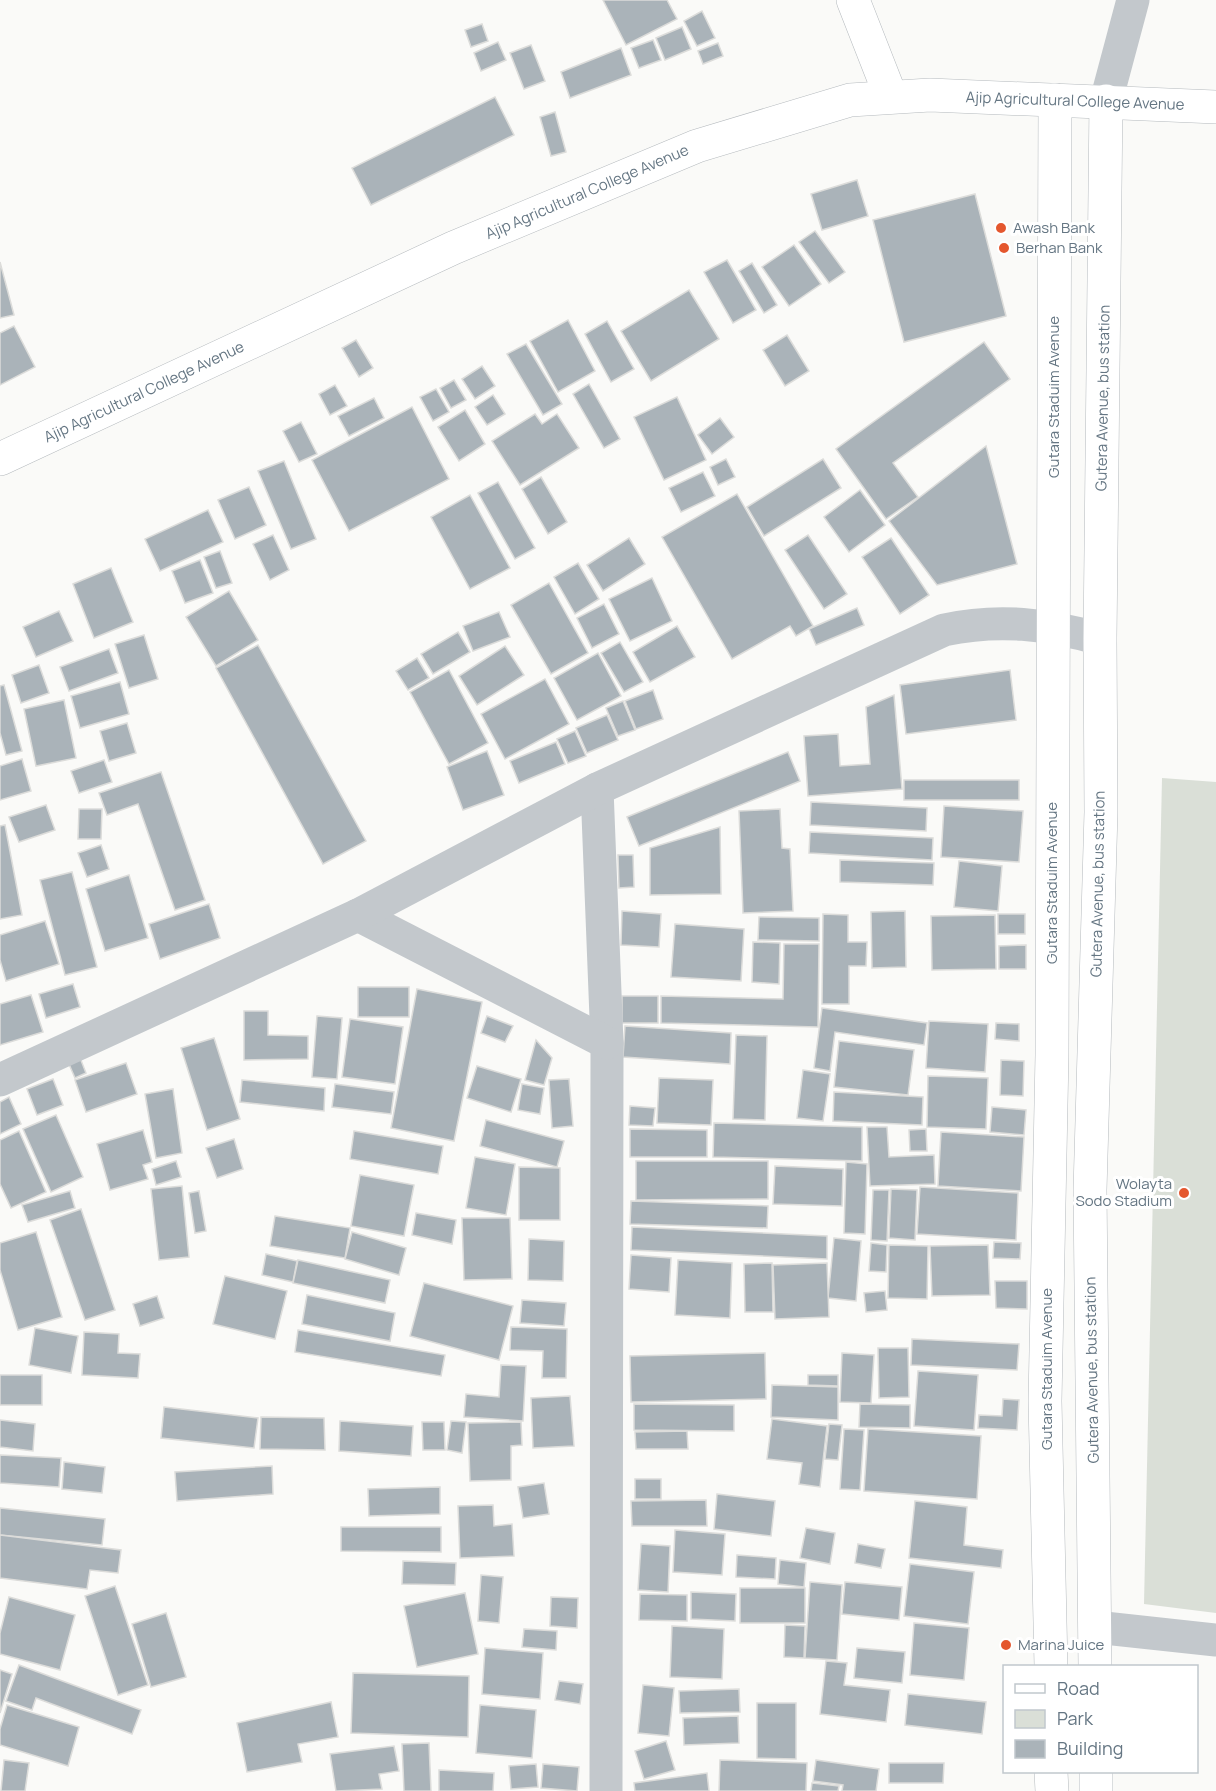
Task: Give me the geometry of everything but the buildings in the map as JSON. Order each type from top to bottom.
[{"type":"main road","points":[[853,0],[891,97]]},
{"type":"main road","name":"Ajip Agricultural College Avenue","points":[[0,459],[453,248],[698,146],[850,100],[930,95],[1216,107]]},
{"type":"main road","name":"Gutara Staduim Avenue","points":[[1051,1665],[1045,1401],[1052,1056],[1055,100]]},
{"type":"main road","name":"Gutera Avenue, bus station","points":[[1095,1665],[1090,1190],[1101,812],[1100,639],[1106,101]]},
{"type":"main road","points":[[1052,1773],[1052,1791]]},
{"type":"main road","points":[[1096,1773],[1096,1791]]},
{"type":"street","points":[[1106,101],[1132,0]]},
{"type":"street","points":[[0,1080],[358,915],[597,789],[944,630],[972,624],[1053,626],[1100,639]]},
{"type":"street","points":[[597,789],[607,1043],[606,1791]]},
{"type":"street","points":[[358,915],[607,1043]]},
{"type":"street","points":[[1095,1627],[1216,1640]]},
{"type":"green space","name":"Wolayta Sodo Stadium","points":[[1162,778],[1216,782],[1216,1613],[1144,1604]]},
{"type":"place","name":"Awash Bank","points":[[1001,228]]},
{"type":"place","name":"Berhan Bank","points":[[1004,248]]},
{"type":"place","name":"Wolayta Sodo Stadium","points":[[1184,1193]]},
{"type":"place","name":"Marina Juice","points":[[1006,1645]]}]
